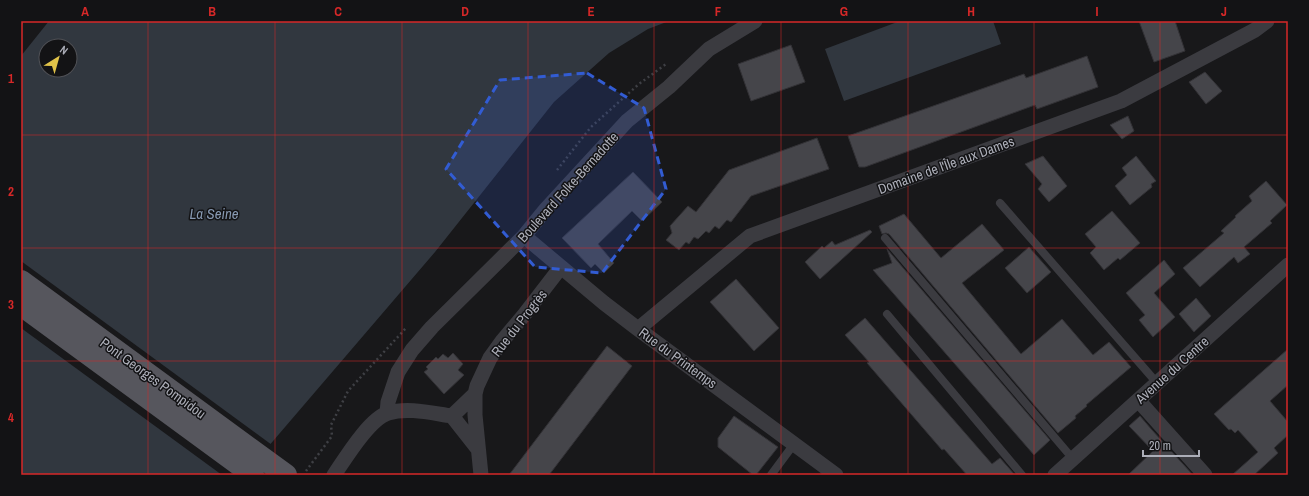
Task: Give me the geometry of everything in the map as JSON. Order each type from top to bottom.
[{"type":"main road","name":"Pont Georges Pompidou","points":[[21,281],[286,475]]},
{"type":"main road","name":"Pont Georges Pompidou","points":[[21,305],[254,475]]},
{"type":"street","name":"Boulevard Folke-Bernadotte","points":[[387,413],[388,402],[398,372],[412,350],[432,327],[524,236],[546,209],[627,121],[669,87],[709,49],[755,21]]},
{"type":"street","name":"Domaine de l'Île aux Dames","points":[[638,329],[750,236],[1121,101],[1255,30],[1267,21]]},
{"type":"street","name":"Rue du Printemps","points":[[524,236],[604,303],[836,475]]},
{"type":"street","name":"Avenue du Centre","points":[[1055,475],[1288,265]]},
{"type":"street","name":"Rue du Progrès","points":[[481,475],[475,415],[475,394],[477,386],[490,358],[498,346],[547,287],[561,267]]},
{"type":"street","points":[[452,416],[475,394]]},
{"type":"street","points":[[1138,400],[1205,475]]},
{"type":"street","points":[[334,475],[374,421],[387,413],[408,411],[452,416],[478,449]]},
{"type":"lane","points":[[1000,203],[1158,383]]},
{"type":"lane","points":[[885,238],[1073,459]]},
{"type":"lane","points":[[887,314],[1022,475]]},
{"type":"lane","points":[[771,475],[794,444]]},
{"type":"path","points":[[21,24],[24,21]]},
{"type":"highlighted area","points":[[587,73],[644,108],[666,189],[602,273],[535,267],[446,169],[500,80]]},
{"type":"water","name":"La Seine","points":[[49,21],[669,21],[648,29],[609,53],[554,102],[435,252],[244,475],[21,475],[21,56]]},
{"type":"water","points":[[900,21],[993,21],[1001,44],[844,101],[825,49]]},
{"type":"pier","points":[[21,261],[272,445],[246,475],[222,475],[21,328]]},
{"type":"building","points":[[1139,21],[1175,21],[1185,51],[1154,62]]},
{"type":"building","points":[[791,45],[805,82],[751,101],[738,64]]},
{"type":"building","points":[[1087,56],[1098,87],[1037,109],[1035,105],[865,167],[859,167],[848,136],[1024,74],[1026,78]]},
{"type":"building","points":[[1205,72],[1222,91],[1206,104],[1189,82]]},
{"type":"building","points":[[1128,116],[1134,131],[1122,139],[1110,125]]},
{"type":"building","points":[[817,138],[829,169],[751,196],[731,222],[727,220],[719,229],[715,226],[709,233],[706,231],[698,239],[694,237],[689,244],[686,242],[679,250],[666,240],[672,233],[670,226],[688,206],[696,212],[729,170]]},
{"type":"building","points":[[1043,156],[1067,186],[1049,202],[1038,189],[1042,184],[1025,164]]},
{"type":"building","points":[[1136,156],[1156,181],[1151,184],[1152,187],[1130,205],[1115,186],[1127,175],[1122,168]]},
{"type":"building","points":[[633,172],[662,202],[642,221],[632,211],[598,244],[614,263],[604,273],[595,264],[591,268],[562,238]]},
{"type":"building","points":[[1266,181],[1287,205],[1270,221],[1272,223],[1244,247],[1250,254],[1238,263],[1234,257],[1200,287],[1183,268],[1224,233],[1221,231],[1252,201],[1249,196]]},
{"type":"building","points":[[1112,211],[1140,243],[1120,260],[1118,258],[1104,270],[1090,253],[1096,247],[1085,234]]},
{"type":"building","points":[[904,214],[941,258],[982,224],[1004,250],[962,283],[1021,354],[1062,319],[1093,355],[1109,342],[1131,367],[1086,405],[1087,406],[1075,416],[1076,418],[1058,433],[889,234],[882,234],[879,226]]},
{"type":"building","points":[[870,230],[872,232],[820,279],[805,262],[822,246],[824,248],[832,241],[835,245]]},
{"type":"building","points":[[1029,247],[1051,272],[1027,293],[1005,268]]},
{"type":"building","points":[[887,249],[1050,440],[1034,455],[873,270],[892,263]]},
{"type":"building","points":[[1164,260],[1175,274],[1154,293],[1175,317],[1153,337],[1139,320],[1145,315],[1126,293]]},
{"type":"building","points":[[736,279],[779,328],[754,351],[710,302]]},
{"type":"building","points":[[1196,298],[1211,316],[1194,332],[1179,314]]},
{"type":"building","points":[[865,318],[992,464],[1000,458],[1015,475],[967,475],[944,449],[942,450],[867,363],[869,362],[845,335]]},
{"type":"building","points":[[607,346],[632,366],[549,475],[509,475]]},
{"type":"building","points":[[1288,349],[1288,385],[1270,401],[1288,422],[1288,435],[1274,448],[1278,453],[1254,475],[1232,475],[1258,452],[1238,430],[1235,433],[1231,429],[1229,430],[1214,414]]},
{"type":"building","points":[[453,353],[463,364],[458,370],[464,375],[444,394],[424,372],[428,369],[426,367],[436,357],[438,359],[443,354],[448,358]]},
{"type":"building","points":[[734,416],[778,447],[756,475],[753,475],[718,447],[718,438]]},
{"type":"building","points":[[1140,416],[1193,475],[1128,475],[1153,451],[1129,426]]}]
